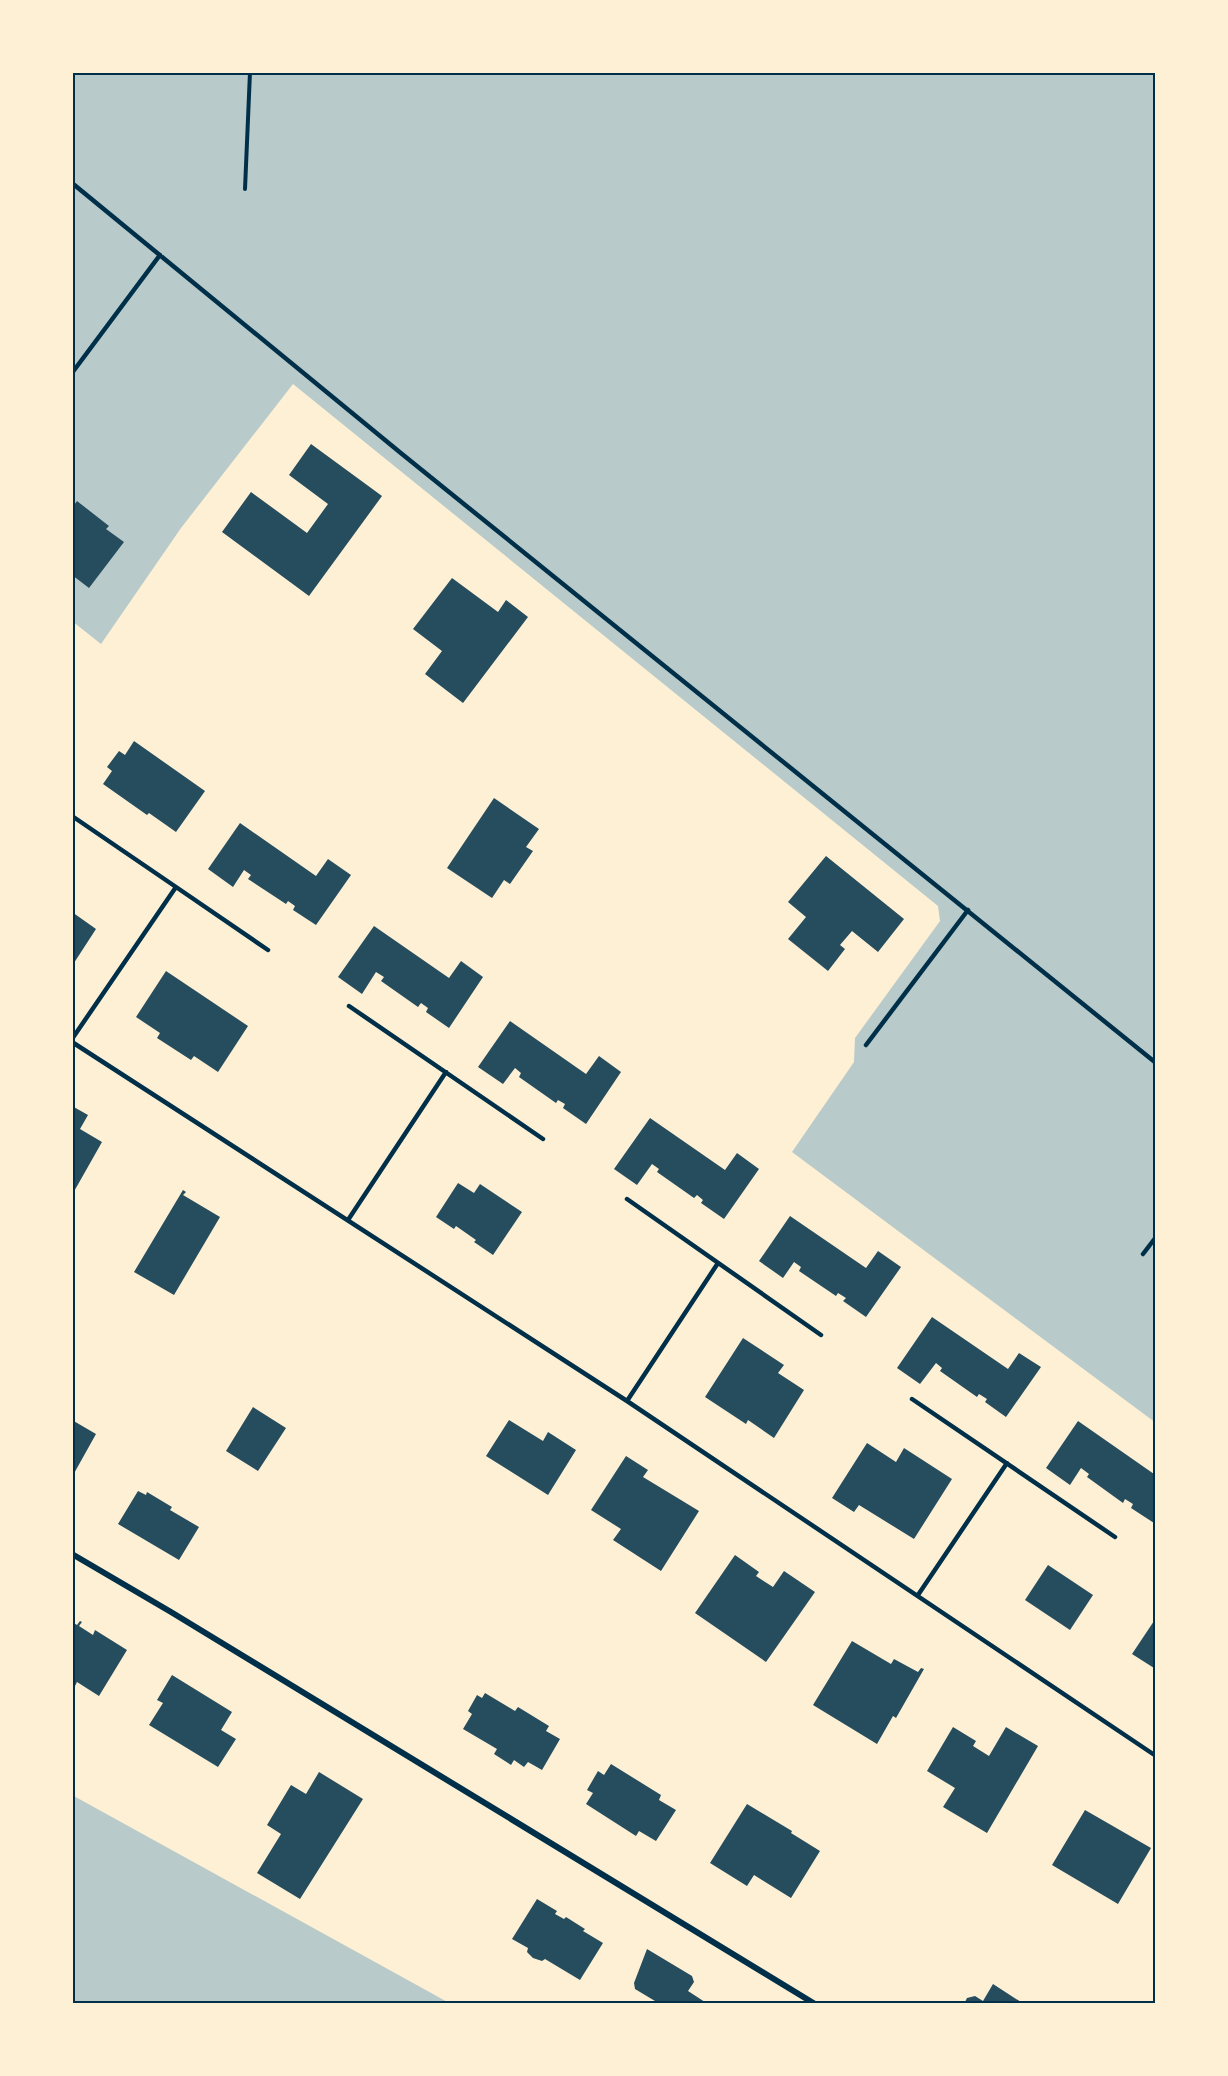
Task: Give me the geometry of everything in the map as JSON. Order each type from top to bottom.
[{"type":"street","points":[[72,1554],[815,2004]]},
{"type":"lane","points":[[72,183],[420,469],[1156,1063]]},
{"type":"lane","points":[[72,373],[160,255]]},
{"type":"lane","points":[[72,816],[268,950]]},
{"type":"lane","points":[[176,887],[72,1040],[627,1401],[1156,1756]]},
{"type":"lane","points":[[866,1045],[968,910]]},
{"type":"lane","points":[[349,1006],[543,1139]]},
{"type":"lane","points":[[348,1220],[446,1072]]},
{"type":"lane","points":[[627,1199],[821,1335]]},
{"type":"lane","points":[[1143,1254],[1156,1236]]},
{"type":"lane","points":[[627,1401],[718,1263]]},
{"type":"lane","points":[[912,1398],[1115,1537]]},
{"type":"lane","points":[[918,1595],[1007,1463]]},
{"type":"path","points":[[245,189],[250,72]]},
{"type":"shaded area","points":[[72,72],[1156,72],[1156,1423],[792,1152],[854,1062],[855,1038],[940,921],[938,906],[293,384],[181,528],[101,644],[72,621]]},
{"type":"shaded area","points":[[72,1795],[433,1994],[451,2004],[72,2004]]},
{"type":"building","points":[[311,444],[382,496],[309,596],[222,532],[251,492],[307,533],[328,504],[289,475]]},
{"type":"building","points":[[77,501],[109,526],[106,529],[124,542],[89,588],[72,575],[72,504],[74,505]]},
{"type":"building","points":[[452,578],[498,612],[506,600],[528,617],[463,703],[425,674],[442,651],[413,629]]},
{"type":"building","points":[[134,741],[205,791],[176,832],[103,784],[112,771],[107,767],[119,751],[125,755]]},
{"type":"building","points":[[494,798],[539,829],[526,847],[533,851],[510,884],[504,880],[492,898],[447,868]]},
{"type":"building","points":[[240,823],[316,876],[328,859],[351,875],[316,925],[293,910],[295,906],[288,901],[286,904],[248,879],[251,875],[244,870],[233,887],[208,869]]},
{"type":"building","points":[[826,856],[904,919],[878,952],[852,931],[840,945],[845,949],[828,971],[788,939],[806,917],[788,902]]},
{"type":"building","points":[[72,912],[96,929],[72,966]]},
{"type":"building","points":[[374,926],[449,978],[461,961],[483,977],[449,1028],[426,1012],[428,1008],[421,1003],[418,1007],[381,981],[384,977],[376,972],[362,994],[338,977]]},
{"type":"building","points":[[166,971],[248,1026],[218,1072],[194,1056],[191,1060],[157,1038],[160,1033],[136,1017]]},
{"type":"building","points":[[510,1021],[586,1074],[599,1056],[621,1072],[586,1124],[563,1108],[565,1104],[558,1100],[556,1103],[519,1077],[521,1073],[515,1068],[503,1084],[478,1067]]},
{"type":"building","points":[[72,1106],[88,1115],[80,1129],[102,1142],[72,1195]]},
{"type":"building","points":[[650,1118],[725,1170],[737,1153],[759,1169],[724,1219],[701,1203],[703,1200],[697,1195],[694,1198],[657,1172],[659,1169],[652,1164],[637,1185],[614,1169]]},
{"type":"building","points":[[458,1183],[474,1193],[480,1184],[522,1212],[493,1255],[456,1226],[454,1229],[436,1217]]},
{"type":"building","points":[[183,1190],[186,1192],[183,1195],[220,1217],[174,1295],[134,1272]]},
{"type":"building","points":[[790,1216],[866,1268],[878,1251],[901,1267],[866,1317],[843,1301],[846,1298],[838,1293],[836,1296],[799,1271],[801,1267],[794,1262],[783,1278],[759,1261]]},
{"type":"building","points":[[932,1317],[1008,1369],[1019,1353],[1041,1367],[1006,1417],[985,1402],[987,1399],[979,1394],[977,1397],[940,1371],[942,1368],[936,1363],[920,1384],[897,1368]]},
{"type":"building","points":[[743,1338],[784,1365],[778,1373],[804,1390],[774,1438],[748,1420],[746,1424],[705,1397]]},
{"type":"building","points":[[253,1407],[286,1428],[258,1471],[226,1451]]},
{"type":"building","points":[[72,1420],[96,1434],[72,1477]]},
{"type":"building","points":[[509,1420],[543,1441],[548,1432],[576,1450],[548,1495],[486,1456]]},
{"type":"building","points":[[1078,1421],[1154,1474],[1156,1471],[1156,1520],[1154,1523],[1131,1508],[1133,1504],[1125,1499],[1123,1503],[1087,1477],[1089,1474],[1081,1468],[1070,1485],[1046,1468]]},
{"type":"building","points":[[867,1443],[896,1462],[904,1448],[952,1479],[914,1539],[859,1505],[854,1512],[832,1498]]},
{"type":"building","points":[[626,1456],[648,1470],[643,1477],[699,1511],[661,1571],[613,1540],[621,1529],[591,1510]]},
{"type":"building","points":[[138,1491],[146,1495],[147,1492],[172,1507],[170,1510],[199,1527],[179,1560],[118,1524]]},
{"type":"building","points":[[735,1555],[759,1572],[756,1576],[773,1587],[784,1571],[815,1592],[766,1662],[695,1613]]},
{"type":"building","points":[[1048,1565],[1093,1595],[1070,1630],[1025,1600]]},
{"type":"building","points":[[1156,1618],[1156,1665],[1154,1668],[1132,1654]]},
{"type":"building","points":[[80,1621],[82,1622],[79,1626],[93,1635],[95,1630],[127,1650],[99,1696],[77,1682],[74,1688],[72,1687],[72,1622],[77,1625]]},
{"type":"building","points":[[852,1641],[891,1664],[894,1659],[918,1672],[921,1668],[924,1669],[896,1718],[893,1716],[877,1744],[813,1705]]},
{"type":"building","points":[[172,1675],[232,1712],[221,1730],[236,1739],[218,1767],[149,1725],[163,1703],[157,1700]]},
{"type":"building","points":[[485,1693],[515,1711],[518,1707],[549,1726],[546,1731],[560,1739],[542,1770],[528,1762],[524,1767],[514,1760],[511,1765],[494,1754],[497,1749],[463,1729],[472,1714],[468,1711],[477,1695],[482,1698]]},
{"type":"building","points":[[953,1727],[976,1741],[973,1746],[989,1756],[1006,1727],[1038,1746],[987,1833],[943,1807],[955,1788],[927,1771]]},
{"type":"building","points":[[611,1764],[661,1795],[659,1800],[676,1810],[656,1841],[639,1831],[636,1836],[586,1804],[593,1793],[587,1790],[598,1771],[604,1775]]},
{"type":"building","points":[[319,1772],[363,1799],[300,1899],[257,1873],[281,1834],[267,1825],[291,1785],[306,1794]]},
{"type":"building","points":[[747,1804],[820,1851],[791,1898],[754,1875],[747,1886],[710,1863]]},
{"type":"building","points":[[1085,1810],[1151,1848],[1118,1904],[1052,1865]]},
{"type":"building","points":[[537,1899],[557,1911],[555,1914],[564,1919],[566,1917],[603,1943],[580,1980],[545,1959],[542,1961],[533,1958],[527,1952],[528,1948],[512,1939]]},
{"type":"building","points":[[647,1949],[692,1976],[694,1982],[688,1991],[708,2004],[660,2004],[635,1989],[634,1983]]},
{"type":"building","points":[[993,1984],[1024,2004],[964,2004],[967,1998],[975,1996],[983,2001]]}]
